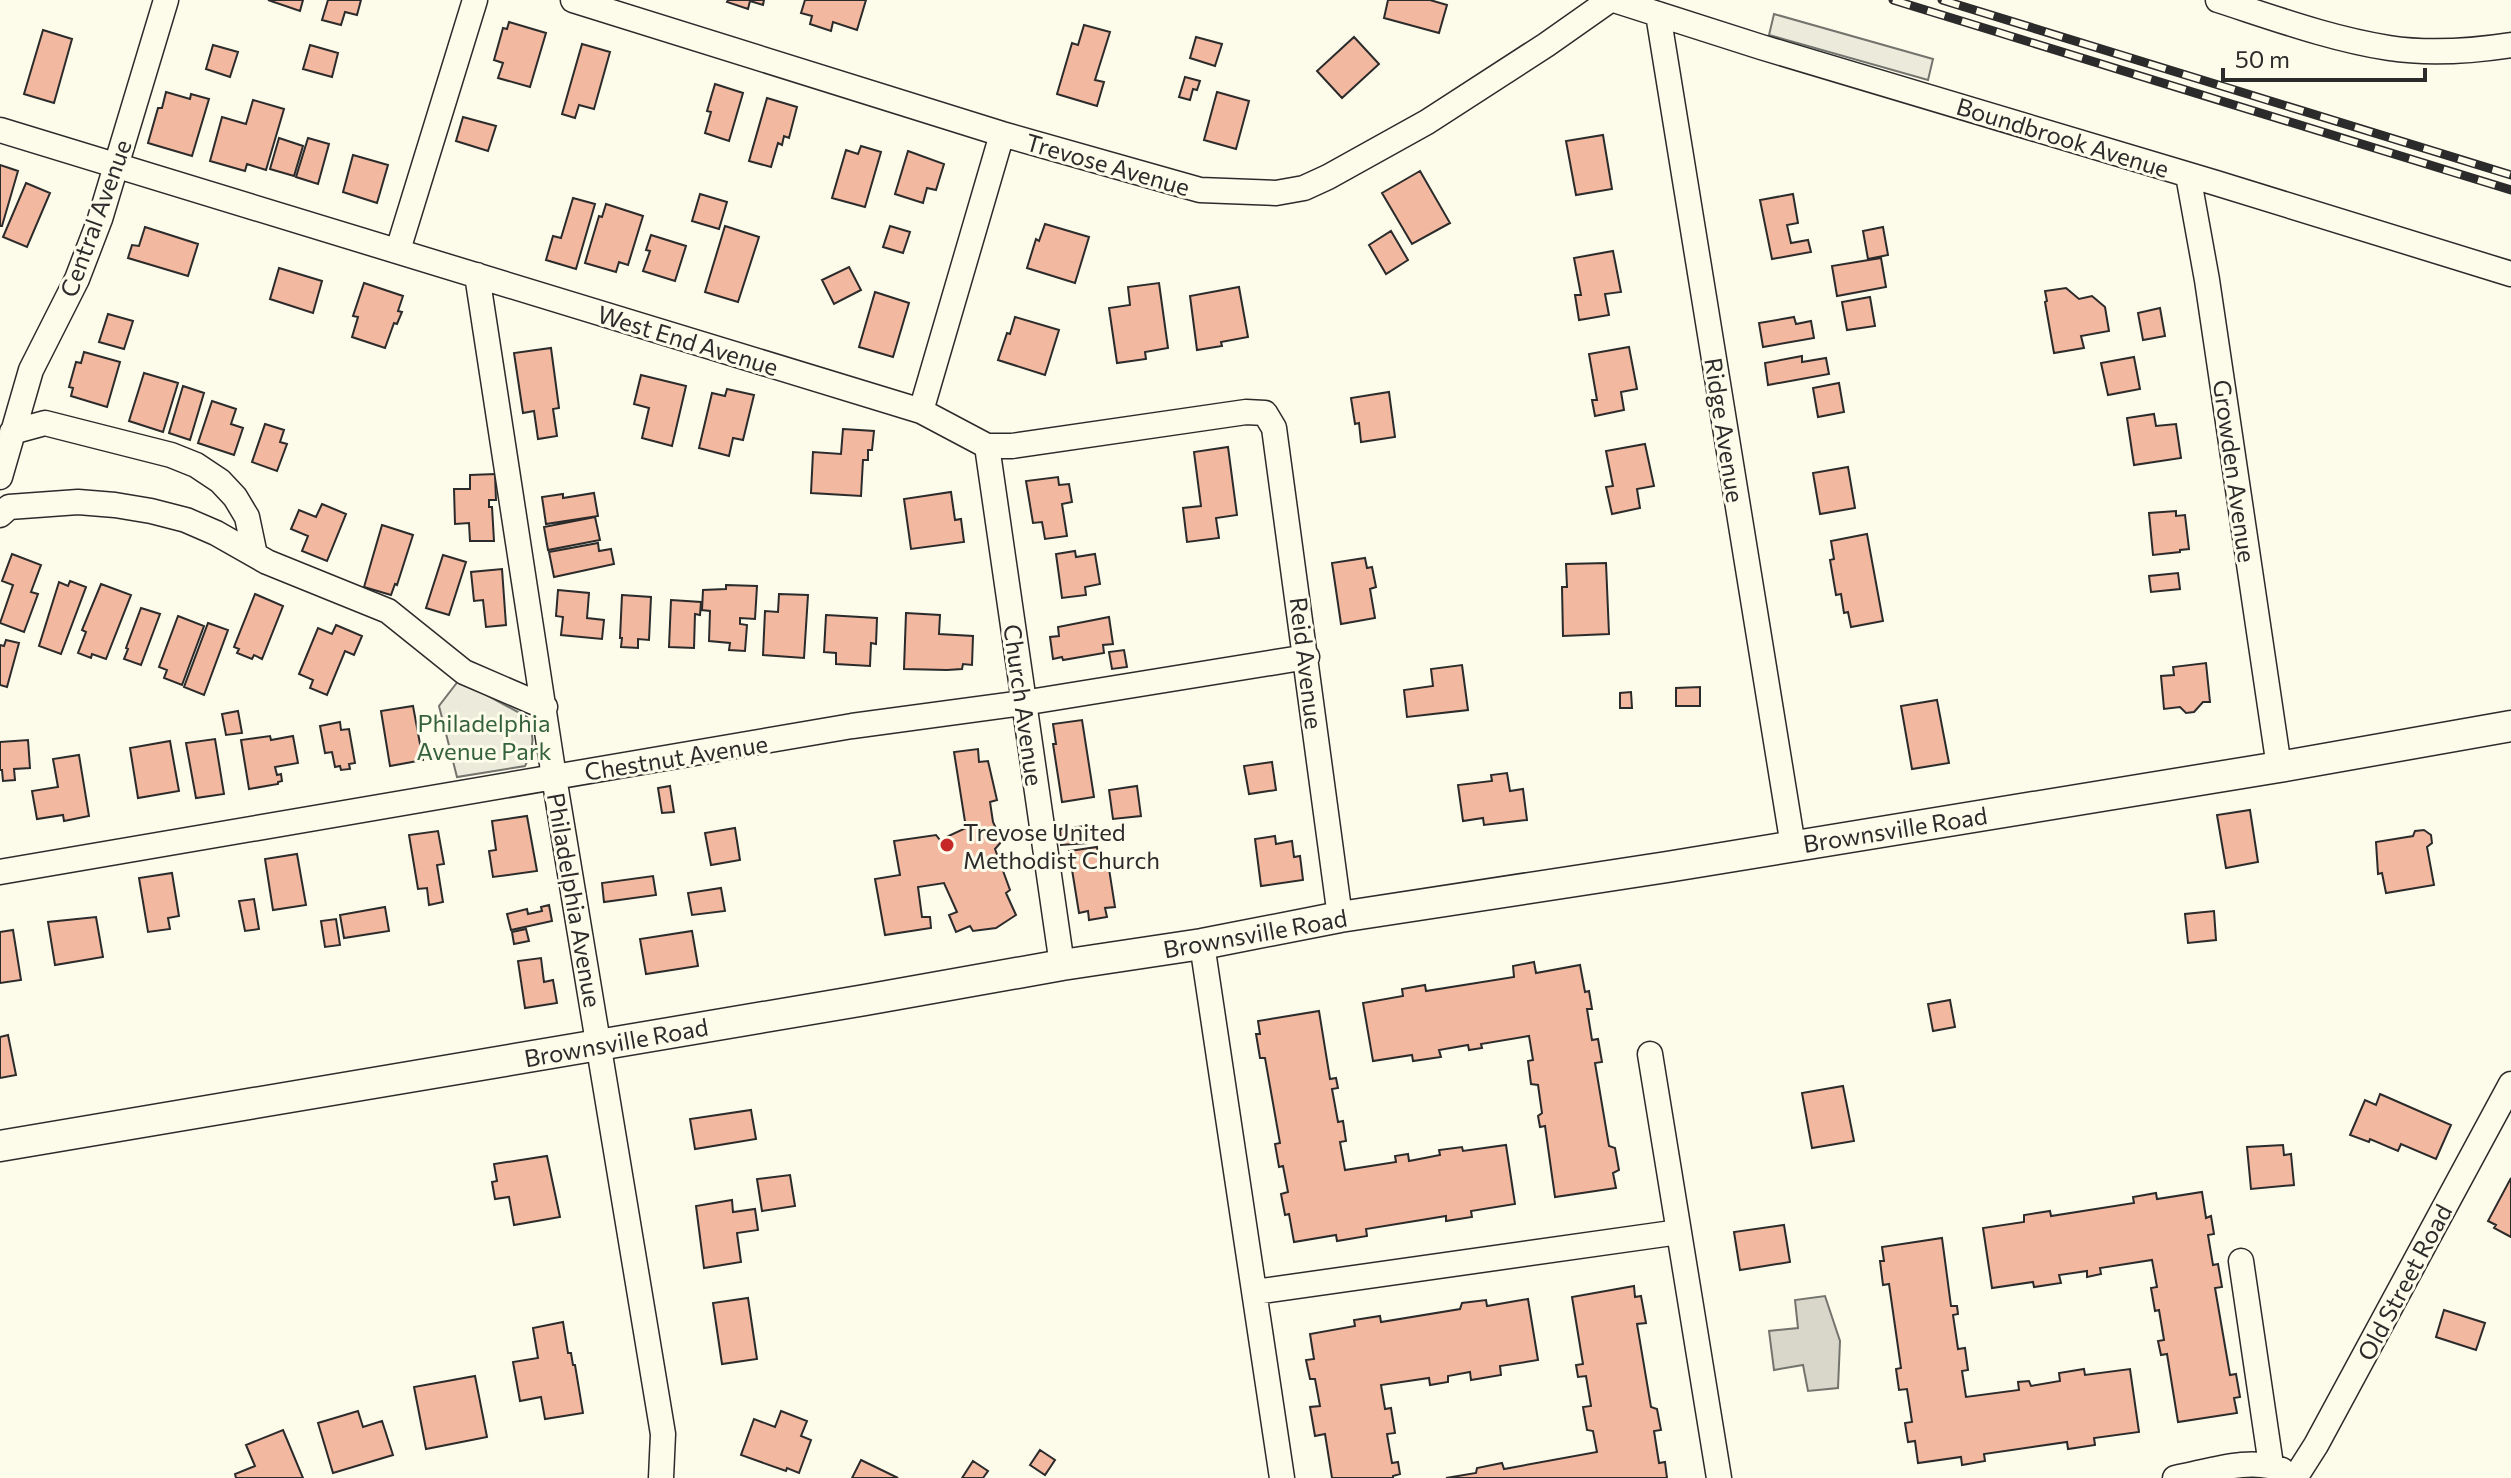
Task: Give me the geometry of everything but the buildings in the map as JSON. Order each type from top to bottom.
[{"type":"street","name":"Central Avenue","points":[[0,477],[31,370],[77,279],[100,219],[166,0]]},
{"type":"street","points":[[398,250],[475,0]]},
{"type":"street","name":"Trevose Avenue","points":[[573,0],[1002,134],[1200,190],[1276,193],[1304,188],[1328,177],[1427,122],[1612,0]]},
{"type":"street","name":"Boundbrook Avenue","points":[[1612,0],[2511,274]]},
{"type":"street","points":[[2218,0],[2338,38],[2391,49],[2443,51],[2511,45]]},
{"type":"street","name":"Ridge Avenue","points":[[1658,14],[1793,846]]},
{"type":"street","name":"West End Avenue","points":[[0,130],[921,411],[987,446]]},
{"type":"street","points":[[921,411],[1002,134]]},
{"type":"street","name":"Growden Avenue","points":[[2188,175],[2207,280],[2279,767]]},
{"type":"street","name":"Philadelphia Avenue","points":[[477,275],[554,777],[663,1434],[661,1478]]},
{"type":"street","name":"Reid Avenue","points":[[987,446],[1012,446],[1246,412],[1265,413],[1274,428],[1340,917]]},
{"type":"street","points":[[12,432],[45,423],[171,455],[196,465],[220,481],[235,497],[247,517],[255,555]]},
{"type":"street","name":"Church Avenue","points":[[987,446],[1062,965]]},
{"type":"street","points":[[0,515],[9,507],[78,502],[151,511],[186,520],[267,562],[388,611],[464,672],[545,707]]},
{"type":"street","name":"Chestnut Avenue","points":[[0,872],[852,726],[1023,703],[1307,657]]},
{"type":"street","name":"Brownsville Road","points":[[0,1146],[1062,965],[1202,944],[1340,917],[2279,767],[2511,726]]},
{"type":"street","points":[[1202,944],[1282,1478]]},
{"type":"street","points":[[1650,1054],[1719,1478]]},
{"type":"street","name":"Old Street Road","points":[[2295,1477],[2316,1445],[2504,1109],[2511,1084]]},
{"type":"street","points":[[1255,1292],[1679,1232]]},
{"type":"street","points":[[2241,1261],[2271,1465]]},
{"type":"street","points":[[2175,1478],[2250,1465],[2271,1465],[2295,1477]]},
{"type":"green space","name":"Philadelphia Avenue Park","points":[[459,680],[527,717],[532,742],[525,766],[457,777],[439,706]]},
{"type":"shaded area","points":[[1774,14],[1933,59],[1928,80],[1769,35]]},
{"type":"shaded area","points":[[1825,1296],[1840,1341],[1838,1388],[1808,1391],[1803,1365],[1774,1370],[1769,1331],[1798,1328],[1795,1300]]},
{"type":"railway","points":[[1893,0],[2511,190]]},
{"type":"railway","points":[[1942,0],[2511,175]]},
{"type":"place","name":"Trevose United Methodist Church","points":[[947,845]]}]
